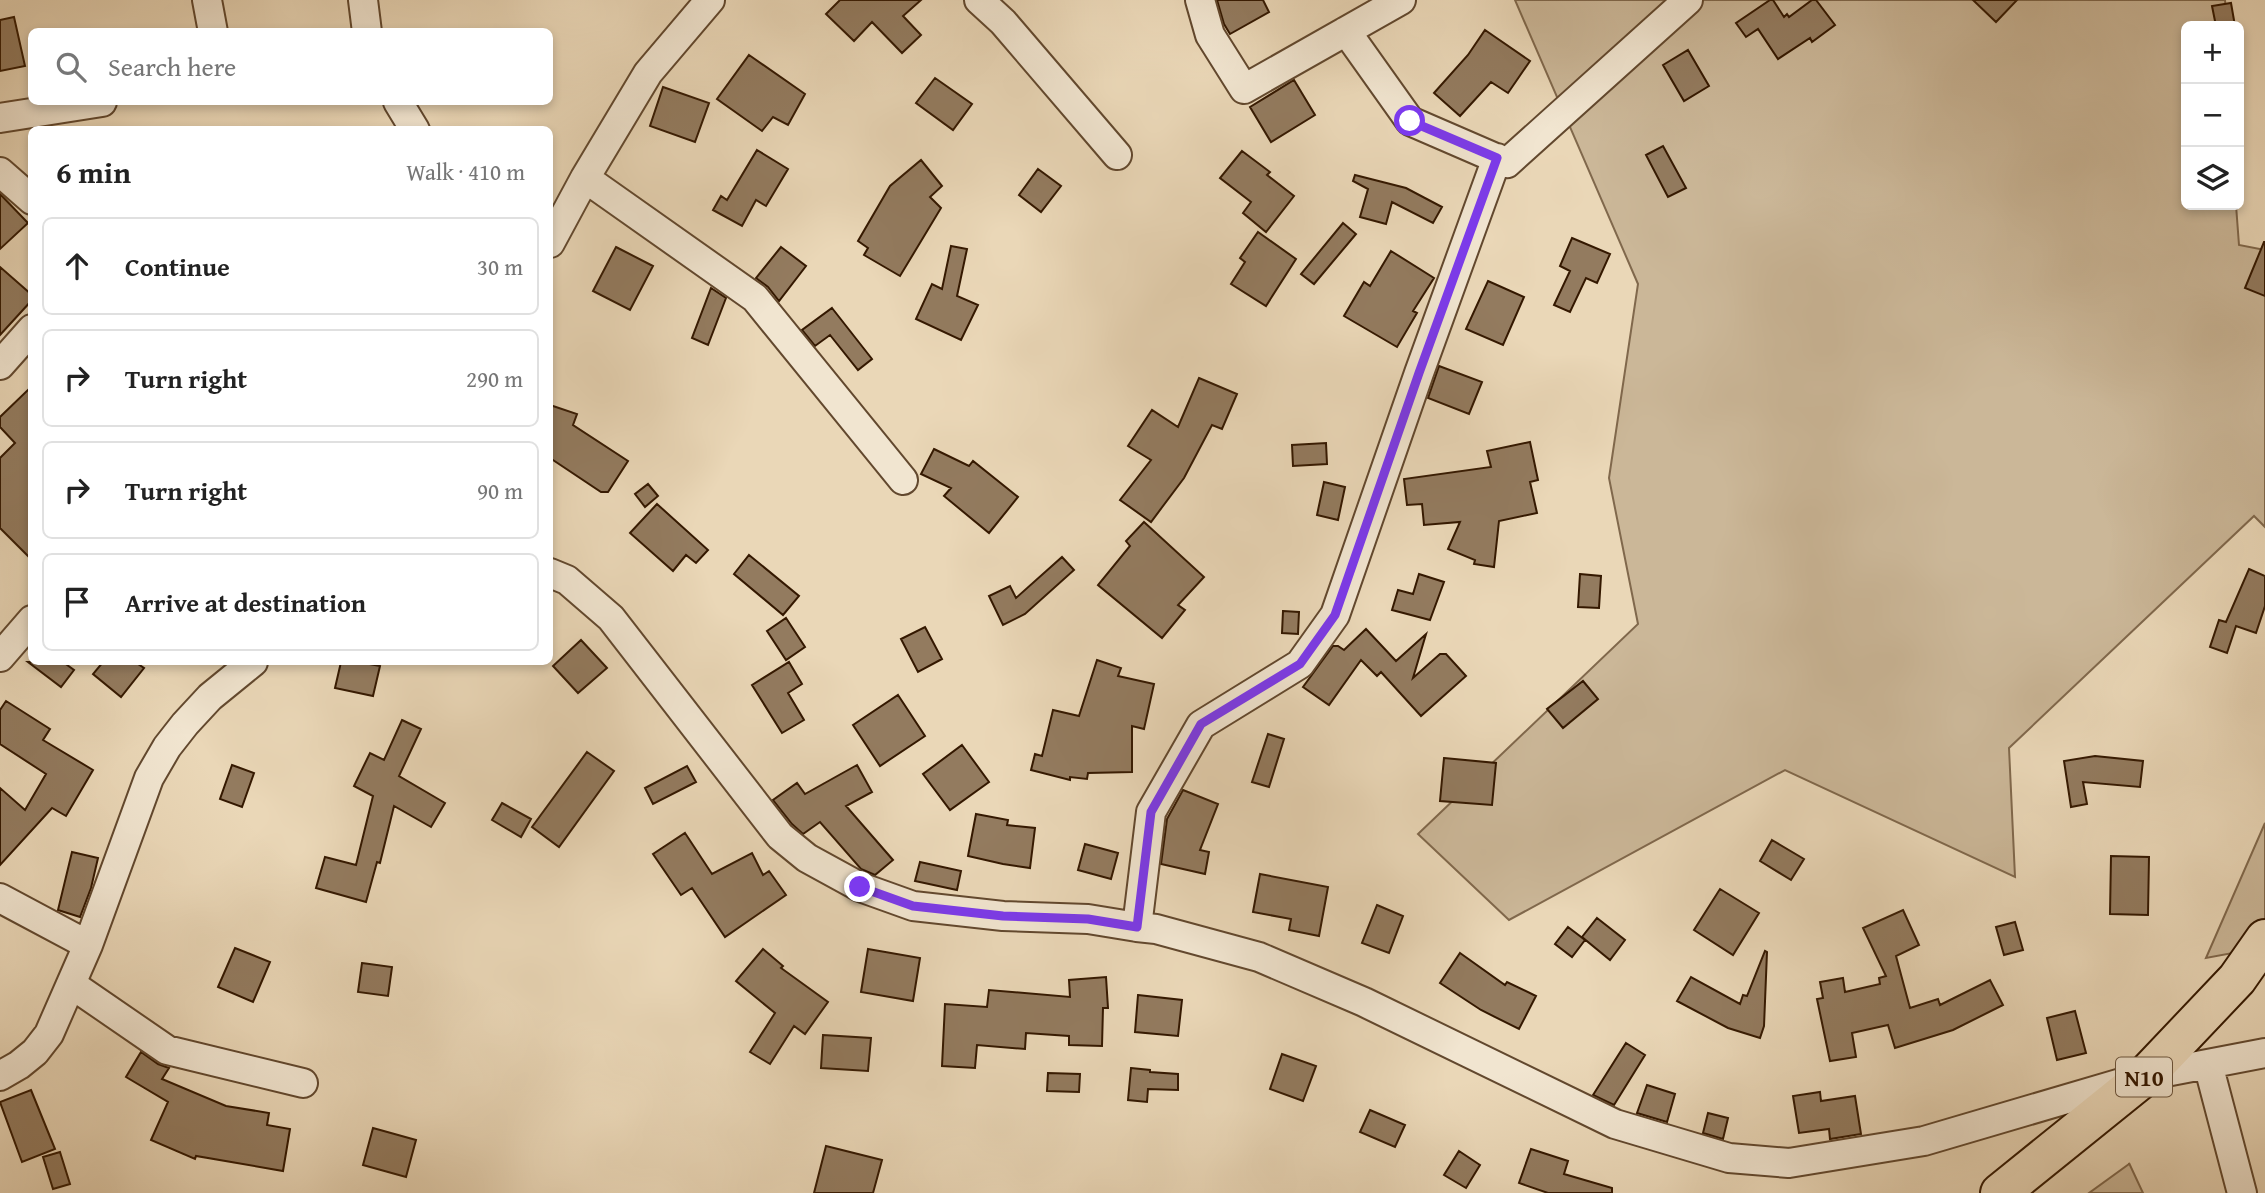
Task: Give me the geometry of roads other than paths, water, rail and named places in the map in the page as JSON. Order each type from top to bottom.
[{"type":"highway","name":"N10","points":[[2000,1193],[2145,1076],[2237,979],[2265,939]]},
{"type":"street","points":[[207,0],[212,28]]},
{"type":"street","points":[[363,0],[366,28]]},
{"type":"street","points":[[553,237],[648,73],[709,0]]},
{"type":"street","points":[[979,0],[1003,22],[1117,155]]},
{"type":"street","points":[[1200,0],[1210,35],[1244,89],[1401,0]]},
{"type":"street","points":[[1346,31],[1410,121],[1507,163],[1688,0]]},
{"type":"street","points":[[0,118],[83,105]]},
{"type":"street","points":[[400,105],[413,126]]},
{"type":"street","points":[[1137,927],[1151,812],[1201,724],[1300,664],[1335,615],[1497,158]]},
{"type":"street","points":[[0,172],[28,196]]},
{"type":"street","points":[[585,178],[755,298],[903,480]]},
{"type":"street","points":[[0,365],[28,334]]},
{"type":"street","points":[[553,574],[567,580],[611,618],[780,836],[807,858],[860,887],[913,906],[1003,916],[1088,919],[1156,929],[1259,957],[1364,1002],[1615,1124],[1728,1158],[1789,1163],[1924,1141],[2145,1076],[2265,1053]]},
{"type":"street","points":[[0,657],[28,625]]},
{"type":"street","points":[[0,1076],[27,1059],[49,1034],[89,945],[149,778],[167,747],[210,697],[249,665]]},
{"type":"street","points":[[0,898],[89,945]]},
{"type":"street","points":[[71,984],[167,1050],[303,1083]]},
{"type":"street","points":[[2208,1064],[2242,1193]]}]
